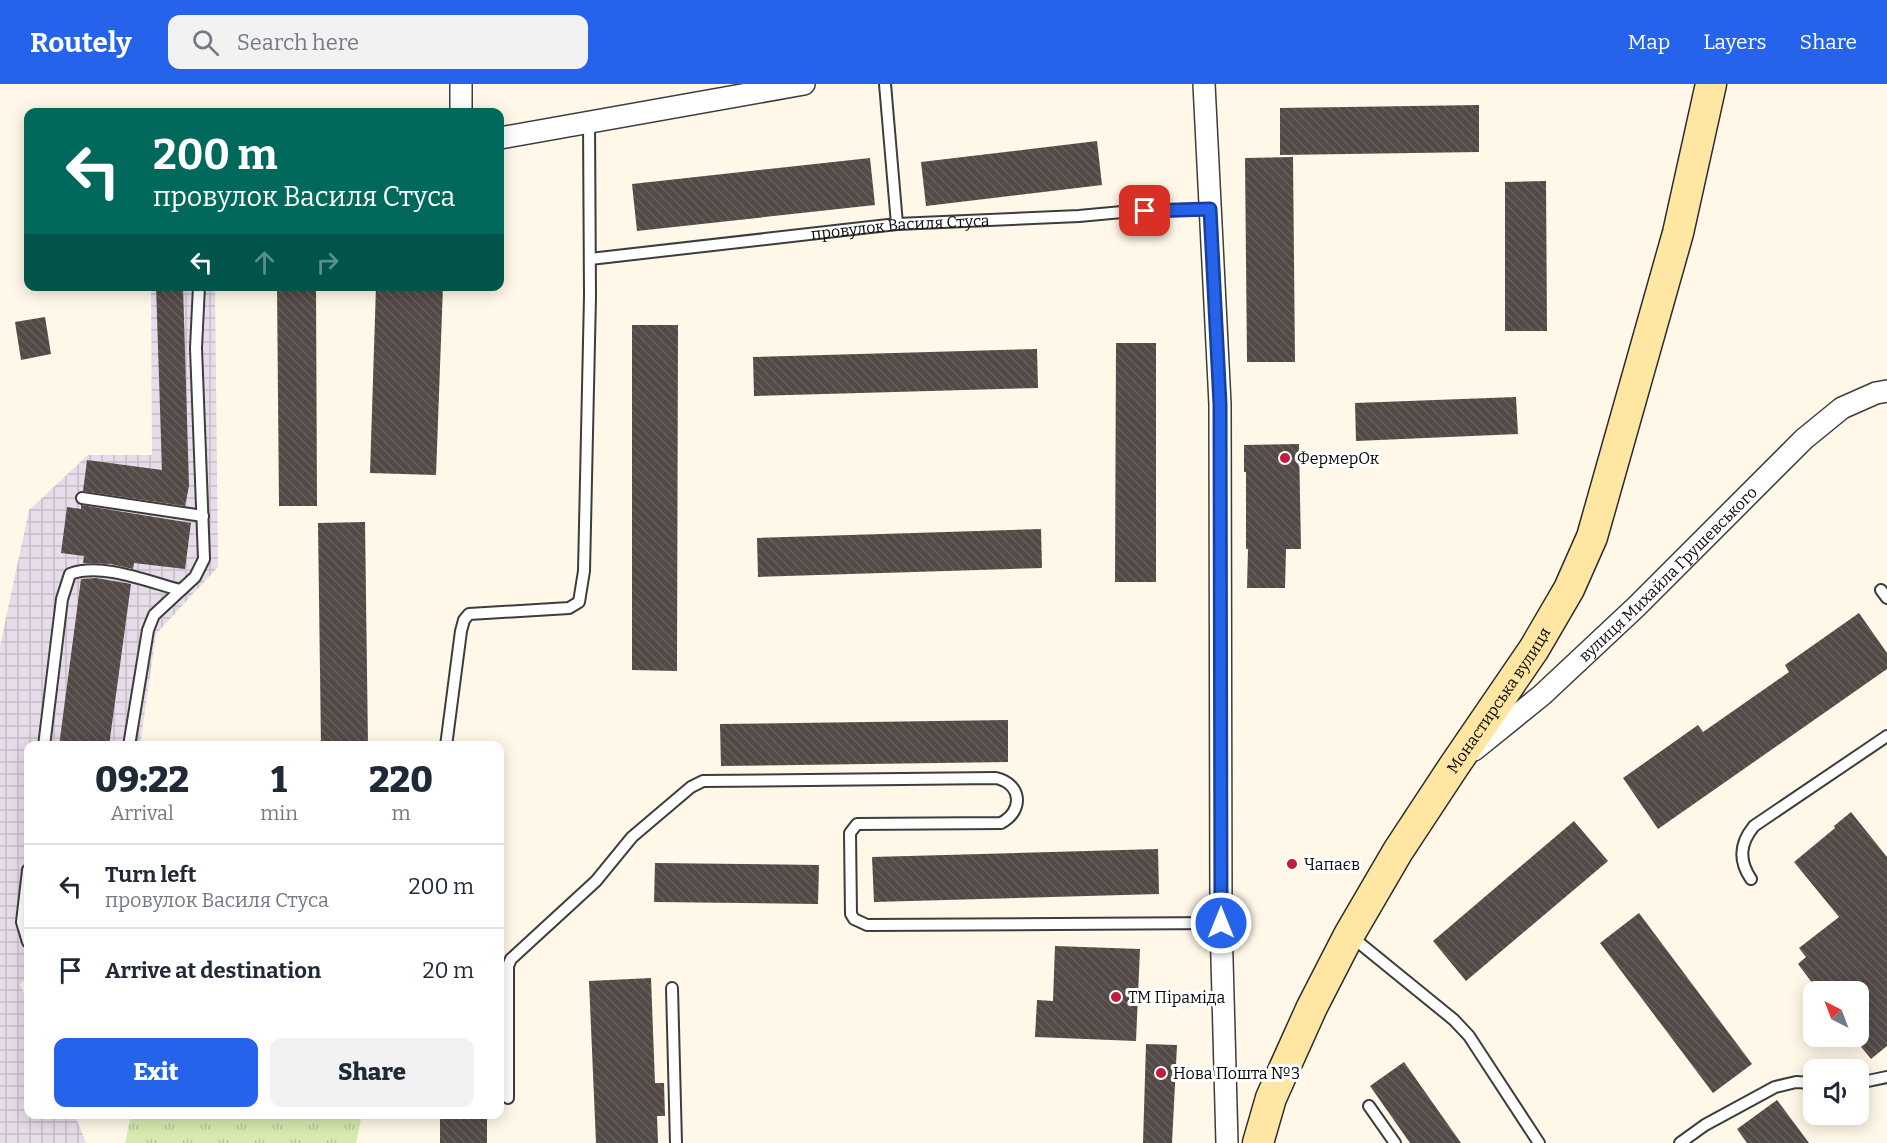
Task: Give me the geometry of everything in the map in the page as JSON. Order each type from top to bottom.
[{"type":"main road","name":"Монастирська вулиця","points":[[1258,1143],[1271,1098],[1312,1007],[1349,935],[1398,851],[1534,649],[1569,589],[1592,537],[1678,233],[1711,84]]},
{"type":"street","points":[[461,84],[461,108]]},
{"type":"street","points":[[504,137],[804,84]]},
{"type":"street","points":[[1204,84],[1220,404],[1221,923],[1227,1143]]},
{"type":"street","name":"вулиця Михайла Грушевського","points":[[1454,766],[1550,687],[1636,607],[1804,439],[1842,408],[1876,393],[1887,391]]},
{"type":"lane","points":[[885,84],[897,224]]},
{"type":"lane","points":[[447,741],[464,620],[470,614],[569,608],[579,602],[584,571],[590,259],[589,122]]},
{"type":"lane","name":"провулок Василя Стуса","points":[[590,259],[897,224],[1210,209]]},
{"type":"lane","points":[[130,741],[148,630],[154,615],[195,577],[204,559],[196,348],[199,291]]},
{"type":"lane","points":[[82,498],[203,516]]},
{"type":"lane","points":[[45,741],[62,599],[70,574],[81,570],[100,570],[180,590]]},
{"type":"lane","points":[[1751,879],[1744,869],[1742,846],[1754,826],[1887,736]]},
{"type":"lane","points":[[508,1098],[508,966],[511,959],[596,881],[632,837],[691,787],[703,781],[996,778],[1003,779],[1012,787],[1017,798],[1015,811],[1012,816],[1001,823],[857,824],[850,833],[851,914],[854,919],[867,925],[1221,923]]},
{"type":"lane","points":[[24,905],[22,922],[24,929]]},
{"type":"lane","points":[[1349,935],[1455,1020],[1469,1036],[1539,1143]]},
{"type":"lane","points":[[672,988],[676,1143]]},
{"type":"lane","points":[[1869,1081],[1887,1077]]},
{"type":"lane","points":[[1680,1143],[1705,1125],[1776,1087],[1803,1082]]},
{"type":"lane","points":[[1369,1106],[1395,1143]]},
{"type":"shaded area","points":[[151,291],[215,291],[218,567],[156,634],[141,741],[24,741],[24,981],[20,984],[24,994],[24,1119],[77,1119],[86,1143],[0,1143],[0,646],[29,510],[88,455],[152,455]]},
{"type":"green space","points":[[130,1119],[361,1119],[356,1143],[125,1143]]},
{"type":"building","points":[[1479,105],[1479,152],[1280,155],[1280,108]]},
{"type":"building","points":[[1097,141],[1102,185],[926,206],[921,162]]},
{"type":"building","points":[[1293,157],[1295,362],[1247,362],[1245,158]]},
{"type":"building","points":[[870,158],[875,205],[637,231],[632,184]]},
{"type":"building","points":[[1546,181],[1547,331],[1505,331],[1505,182]]},
{"type":"building","points":[[156,291],[183,291],[189,486],[185,506],[83,491],[87,460],[162,470]]},
{"type":"building","points":[[277,291],[316,291],[317,506],[279,506]]},
{"type":"building","points":[[376,291],[443,291],[436,475],[370,473]]},
{"type":"building","points":[[45,317],[51,354],[21,360],[15,322]]},
{"type":"building","points":[[632,325],[678,325],[677,671],[632,670]]},
{"type":"building","points":[[1116,343],[1156,343],[1156,582],[1115,582]]},
{"type":"building","points":[[1037,349],[1038,388],[754,396],[753,357]]},
{"type":"building","points":[[1516,397],[1518,434],[1356,441],[1355,403]]},
{"type":"building","points":[[1299,444],[1301,549],[1286,549],[1285,588],[1247,588],[1248,549],[1246,549],[1244,445]]},
{"type":"building","points":[[81,505],[191,523],[185,569],[134,563],[133,569],[111,564],[83,563],[84,556],[61,553],[67,507],[81,509]]},
{"type":"building","points":[[365,522],[368,741],[321,741],[318,523]]},
{"type":"building","points":[[1041,529],[1042,568],[758,577],[757,538]]},
{"type":"building","points":[[96,578],[131,584],[110,741],[60,741],[81,579]]},
{"type":"building","points":[[1859,613],[1887,653],[1887,669],[1658,829],[1623,778],[1698,725],[1703,732],[1789,672],[1785,665]]},
{"type":"building","points":[[1008,720],[1008,762],[721,766],[720,724]]},
{"type":"building","points":[[1851,812],[1887,857],[1887,1046],[1871,1059],[1861,1047],[1869,1047],[1869,981],[1811,981],[1798,964],[1806,957],[1799,948],[1839,917],[1794,862],[1835,828],[1834,826]]},
{"type":"building","points":[[1574,821],[1608,861],[1466,981],[1433,941]]},
{"type":"building","points":[[1158,849],[1159,894],[874,902],[872,857]]},
{"type":"building","points":[[655,863],[819,865],[818,904],[654,902]]},
{"type":"building","points":[[1639,913],[1752,1064],[1713,1093],[1600,943]]},
{"type":"building","points":[[1055,946],[1140,949],[1136,1041],[1035,1037],[1037,1000],[1053,1001]]},
{"type":"building","points":[[651,978],[655,1083],[664,1083],[665,1116],[657,1116],[658,1143],[596,1143],[589,981]]},
{"type":"building","points":[[1146,1044],[1177,1045],[1172,1143],[1143,1143]]},
{"type":"building","points":[[1404,1062],[1461,1143],[1410,1143],[1370,1086]]},
{"type":"building","points":[[1777,1100],[1809,1143],[1747,1143],[1737,1129]]},
{"type":"building","points":[[440,1119],[487,1119],[487,1143],[440,1143]]},
{"type":"place","name":"ФермерОк","points":[[1285,458]]},
{"type":"place","name":"Чапаєв","points":[[1292,864]]},
{"type":"place","name":"ТМ Піраміда","points":[[1116,997]]},
{"type":"place","name":"Нова Пошта №3","points":[[1161,1073]]},
{"type":"route","points":[[1145,211],[1210,209],[1220,404],[1221,923]]}]
